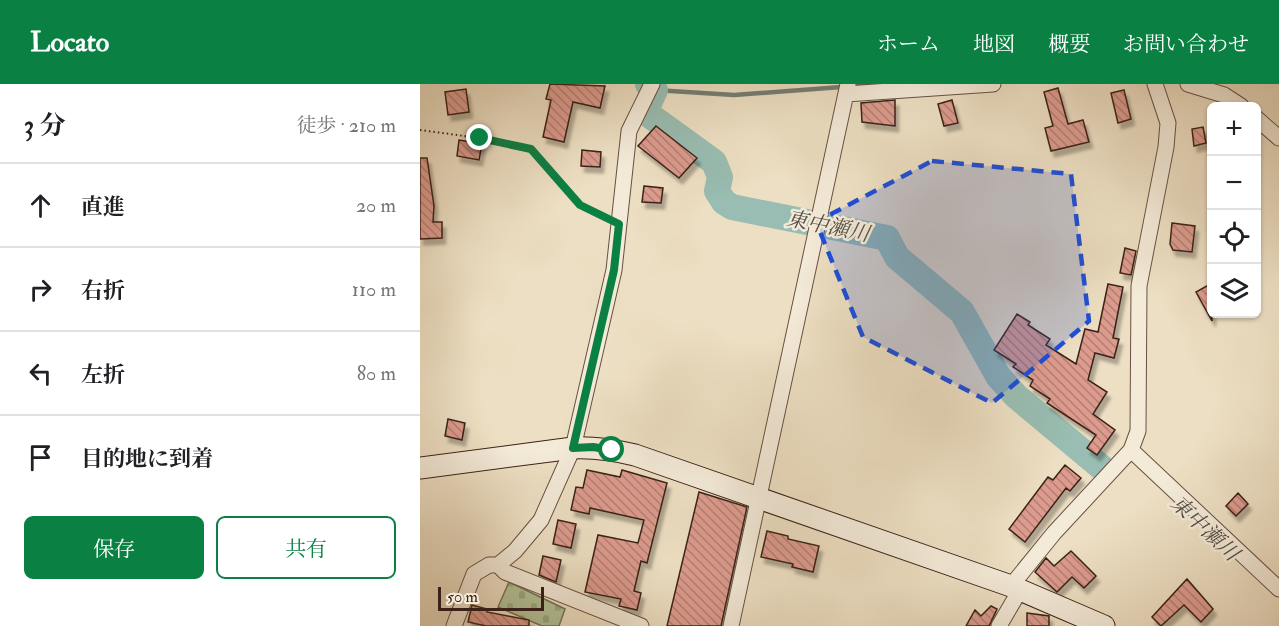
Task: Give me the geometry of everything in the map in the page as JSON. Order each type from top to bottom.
[{"type":"street","points":[[731,626],[778,399],[847,90],[993,84]]},
{"type":"street","points":[[999,626],[1016,588],[1054,533],[1131,450],[1138,431],[1139,286],[1166,147],[1168,123],[1155,84]]},
{"type":"street","points":[[1188,84],[1224,95],[1235,102]]},
{"type":"street","points":[[454,626],[474,574],[489,565],[498,565],[515,551],[541,520],[573,448],[614,270],[628,131],[650,87]]},
{"type":"street","points":[[1261,122],[1279,138]]},
{"type":"street","points":[[420,468],[573,448],[593,447],[635,455],[1016,588],[1104,626]]},
{"type":"street","points":[[1131,450],[1279,590]]},
{"type":"street","points":[[498,565],[505,572],[641,626]]},
{"type":"path","points":[[420,130],[494,140],[531,149],[580,205],[619,224]]},
{"type":"highlighted area","points":[[932,161],[1071,174],[1089,321],[992,403],[863,337],[816,222]]},
{"type":"green space","points":[[509,582],[565,609],[559,626],[542,626],[498,607]]},
{"type":"building","points":[[550,84],[605,86],[600,108],[573,102],[564,142],[543,137],[551,100],[546,99]]},
{"type":"building","points":[[1058,88],[1068,124],[1083,120],[1089,142],[1051,151],[1045,128],[1053,126],[1044,92]]},
{"type":"building","points":[[466,89],[469,112],[448,115],[445,92]]},
{"type":"building","points":[[1124,90],[1131,119],[1118,123],[1111,93]]},
{"type":"building","points":[[895,100],[895,126],[862,122],[861,103]]},
{"type":"building","points":[[952,100],[958,123],[944,126],[938,104]]},
{"type":"building","points":[[656,126],[697,158],[679,178],[638,146]]},
{"type":"building","points":[[1203,127],[1206,143],[1194,146],[1192,129]]},
{"type":"building","points":[[459,140],[482,144],[479,160],[457,156]]},
{"type":"building","points":[[582,150],[601,152],[600,167],[581,166]]},
{"type":"building","points":[[420,158],[427,158],[434,206],[433,222],[442,222],[442,238],[420,239]]},
{"type":"building","points":[[644,186],[663,188],[661,203],[642,202]]},
{"type":"building","points":[[1172,223],[1195,226],[1192,252],[1173,250],[1170,244]]},
{"type":"building","points":[[1125,248],[1136,251],[1131,275],[1120,273]]},
{"type":"building","points":[[1108,284],[1123,287],[1113,338],[1119,339],[1114,358],[1095,353],[1088,380],[1107,392],[1093,414],[1115,430],[1097,455],[1087,448],[1096,435],[1047,403],[1050,399],[1030,386],[1033,380],[1013,367],[1016,364],[994,350],[1017,314],[1030,322],[1028,325],[1050,339],[1046,345],[1076,364],[1085,329],[1098,332]]},
{"type":"building","points":[[1207,286],[1207,312],[1196,292]]},
{"type":"building","points":[[448,419],[465,423],[462,440],[445,436]]},
{"type":"building","points":[[1065,465],[1081,478],[1070,491],[1066,488],[1025,542],[1009,529],[1048,477],[1053,480]]},
{"type":"building","points":[[587,470],[620,477],[622,470],[667,483],[647,563],[641,561],[634,591],[641,593],[637,610],[619,606],[621,599],[585,592],[598,535],[638,543],[644,520],[590,508],[589,514],[571,510],[576,487],[583,488]]},
{"type":"building","points":[[699,492],[747,507],[721,626],[667,626]]},
{"type":"building","points":[[1238,493],[1248,504],[1236,516],[1226,506]]},
{"type":"building","points":[[558,520],[576,524],[571,548],[553,544]]},
{"type":"building","points":[[767,531],[788,536],[788,539],[819,546],[813,572],[792,567],[793,564],[761,557]]},
{"type":"building","points":[[1071,551],[1096,576],[1084,588],[1072,577],[1057,592],[1035,572],[1046,558],[1054,566]]},
{"type":"building","points":[[543,556],[561,560],[556,582],[539,575]]},
{"type":"building","points":[[1187,579],[1213,609],[1201,622],[1184,605],[1161,626],[1152,617]]},
{"type":"building","points":[[472,605],[487,609],[487,612],[529,620],[529,626],[486,626],[468,622]]},
{"type":"building","points":[[991,606],[997,609],[989,626],[966,626],[975,610],[981,616]]},
{"type":"building","points":[[1027,613],[1049,616],[1049,626],[1027,626]]},
{"type":"waterway","name":"東中瀬川","points":[[648,84],[655,90],[645,112],[714,162],[720,177],[717,191],[724,202],[732,207],[887,238],[897,257],[962,312],[998,376],[1016,396],[1101,467]]},
{"type":"waterway","points":[[655,90],[734,95],[881,84]]},
{"type":"route","points":[[480,138],[531,149],[580,205],[619,224],[614,270],[573,448],[593,447],[612,450]]}]
